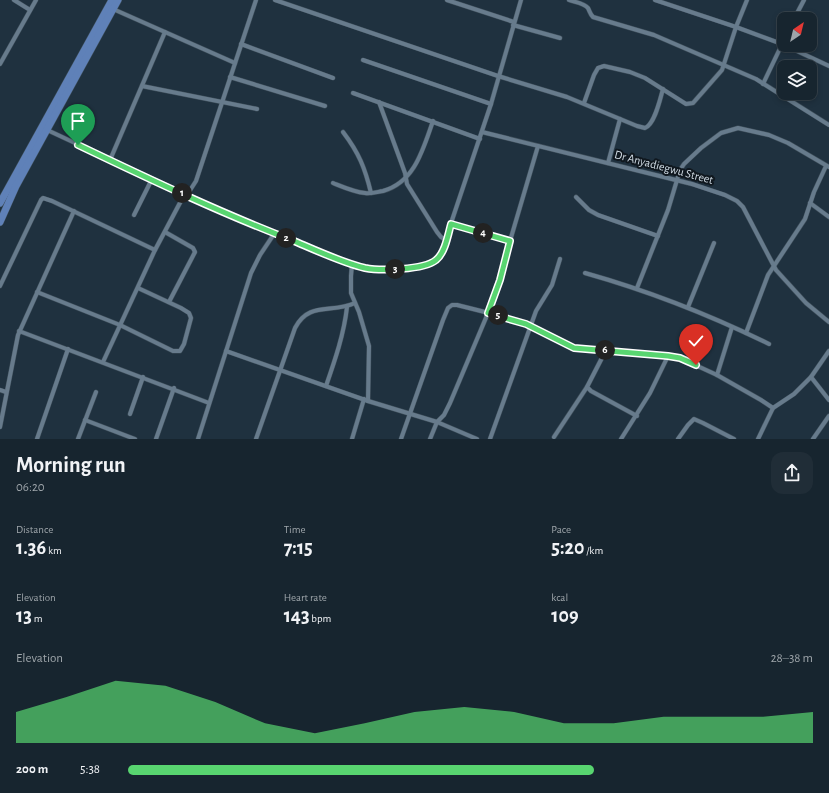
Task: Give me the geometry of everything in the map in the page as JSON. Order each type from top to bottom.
[{"type":"main road","points":[[0,222],[44,129],[112,0]]},
{"type":"main road","points":[[0,203],[118,0]]},
{"type":"street","points":[[14,0],[30,10]]},
{"type":"street","points":[[0,64],[36,0]]},
{"type":"street","points":[[103,362],[155,250],[182,199],[187,195],[196,181],[256,0]]},
{"type":"street","points":[[275,0],[498,76],[584,103],[636,126],[645,128],[648,127],[654,116],[663,89]]},
{"type":"street","points":[[448,0],[560,38]]},
{"type":"street","points":[[44,129],[274,234],[352,264],[364,268],[393,270],[436,261],[440,256],[446,240],[480,139],[521,0]]},
{"type":"street","points":[[568,0],[585,5],[593,17],[654,35],[724,65],[763,84],[829,125]]},
{"type":"street","points":[[655,0],[777,40]]},
{"type":"street","points":[[584,103],[594,75],[598,68],[604,66],[640,76],[686,104],[693,103],[722,70],[736,27],[748,0]]},
{"type":"street","points":[[798,12],[804,0]]},
{"type":"street","points":[[113,9],[235,63]]},
{"type":"street","points":[[110,160],[165,32]]},
{"type":"street","points":[[241,44],[333,78]]},
{"type":"street","points":[[0,51],[5,54]]},
{"type":"street","points":[[763,84],[778,52]]},
{"type":"street","points":[[802,52],[829,66]]},
{"type":"street","points":[[363,60],[491,104]]},
{"type":"street","points":[[230,77],[325,106]]},
{"type":"street","points":[[142,86],[257,109]]},
{"type":"street","points":[[354,93],[480,139]]},
{"type":"street","points":[[379,102],[405,173],[407,184],[437,232],[446,240]]},
{"type":"street","points":[[608,163],[620,119]]},
{"type":"street","points":[[333,183],[366,194],[385,190],[397,185],[406,178],[417,162],[433,121]]},
{"type":"street","points":[[637,288],[668,210],[680,170],[684,164],[701,148],[721,133],[738,128],[769,135],[788,143],[827,166],[814,192],[805,219],[768,275],[746,333]]},
{"type":"street","points":[[343,132],[365,168],[371,193]]},
{"type":"street","name":"Dr Anyadiegwu Street","points":[[482,132],[677,180],[712,190],[736,201],[747,213],[774,266],[806,303],[829,322]]},
{"type":"street","points":[[430,439],[437,422],[444,415],[450,403],[488,313],[500,280],[538,146]]},
{"type":"street","points":[[134,215],[152,179]]},
{"type":"street","points":[[576,197],[589,210],[598,215],[658,236]]},
{"type":"street","points":[[0,286],[43,198],[74,211],[155,250]]},
{"type":"street","points":[[810,203],[829,217]]},
{"type":"street","points":[[0,427],[14,348],[19,331],[74,211]]},
{"type":"street","points":[[451,224],[510,241]]},
{"type":"street","points":[[165,232],[193,248],[195,252],[169,302]]},
{"type":"street","points":[[198,439],[255,264],[274,234]]},
{"type":"street","points":[[688,308],[714,243]]},
{"type":"street","points":[[490,439],[536,311],[552,285],[560,258]]},
{"type":"street","points":[[352,264],[351,293],[359,312],[369,346],[366,400],[352,439]]},
{"type":"street","points":[[585,273],[637,288],[688,308],[769,344]]},
{"type":"street","points":[[36,292],[120,326],[173,351],[180,351],[184,344],[191,318],[189,313],[138,288]]},
{"type":"street","points":[[256,439],[295,328],[304,315],[316,311],[347,307],[355,303]]},
{"type":"street","points":[[400,439],[448,308],[452,305],[457,305],[526,324],[574,348],[680,358],[717,375],[773,408]]},
{"type":"street","points":[[326,386],[339,347],[346,319],[347,307]]},
{"type":"street","points":[[717,375],[732,327]]},
{"type":"street","points":[[19,331],[210,402]]},
{"type":"street","points":[[37,439],[68,349]]},
{"type":"street","points":[[554,437],[587,387],[606,350]]},
{"type":"street","points":[[758,439],[773,408],[794,394],[811,377],[829,350]]},
{"type":"street","points":[[226,351],[366,400],[437,422],[478,439]]},
{"type":"street","points":[[621,439],[637,416],[668,356]]},
{"type":"street","points":[[130,414],[143,377]]},
{"type":"street","points":[[811,377],[829,400]]},
{"type":"street","points":[[587,387],[591,391],[637,416]]},
{"type":"street","points":[[156,439],[174,388]]},
{"type":"street","points":[[0,390],[6,392]]},
{"type":"street","points":[[78,439],[96,392]]},
{"type":"street","points":[[813,439],[829,416]]},
{"type":"street","points":[[678,439],[694,419],[734,439]]},
{"type":"street","points":[[85,420],[123,437],[135,439]]},
{"type":"route","points":[[78,145],[178,192],[274,234],[364,268],[393,270],[436,261],[443,249],[451,224],[510,241],[500,280],[488,313],[526,324],[574,348],[668,356],[680,358],[696,365]]}]
